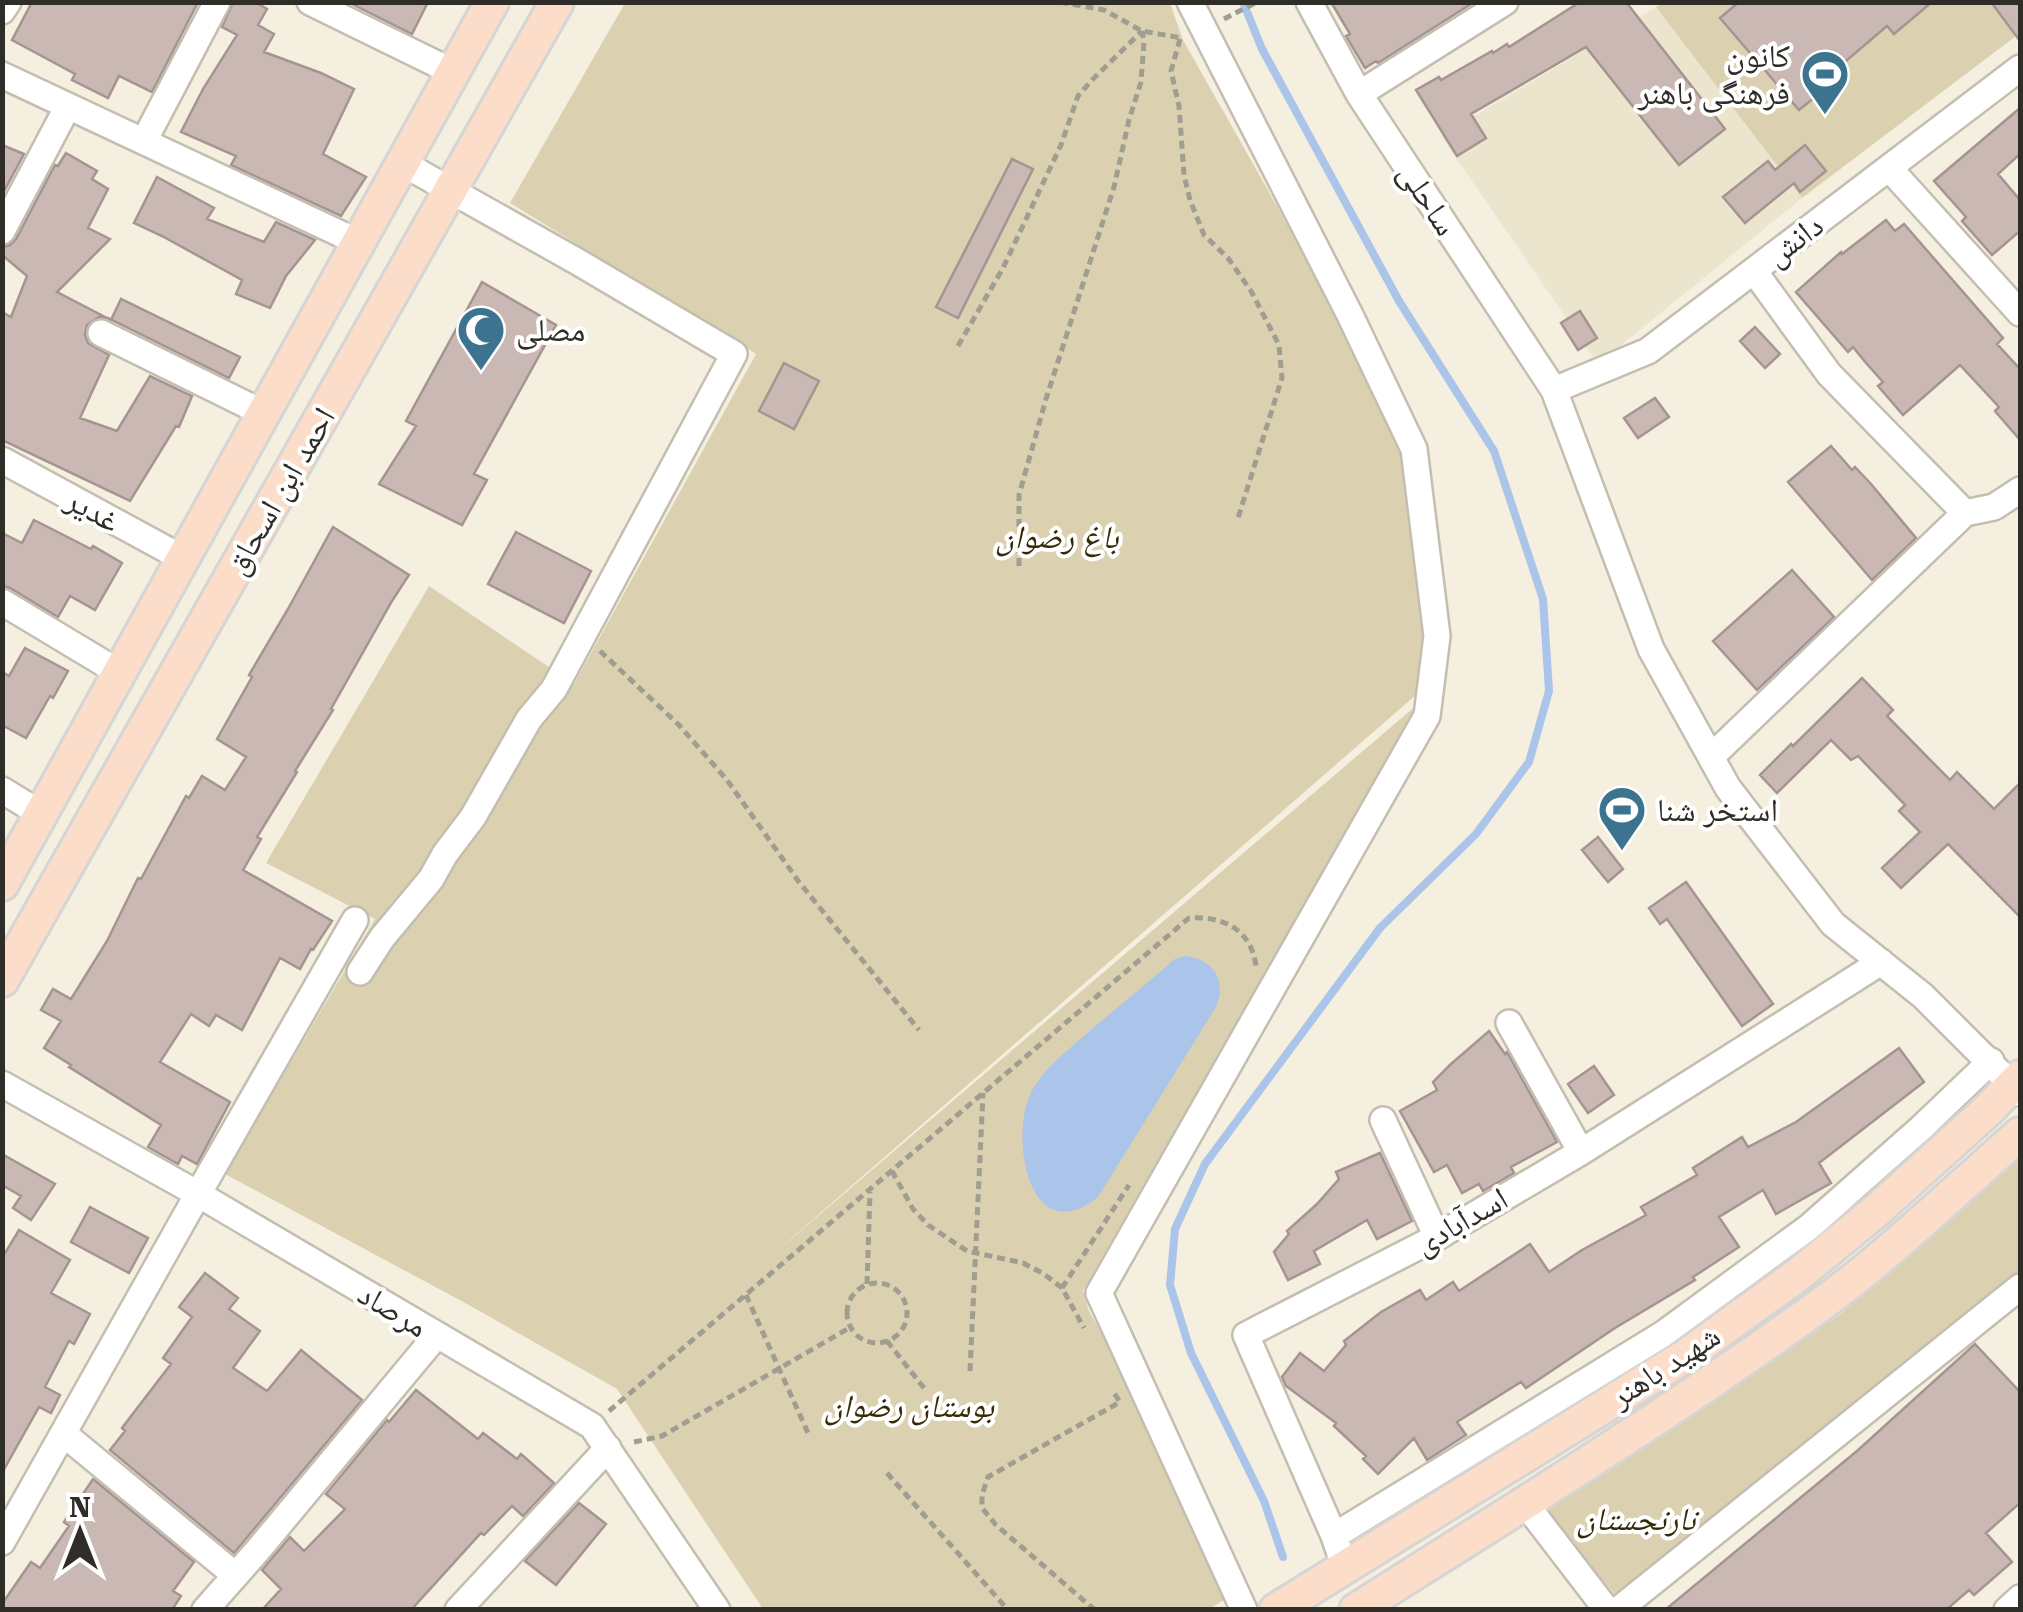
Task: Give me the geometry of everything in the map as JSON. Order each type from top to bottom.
[{"type":"main road","name":"احمد ابن اسحاق","points":[[2,884],[492,2]]},
{"type":"main road","name":"احمد ابن اسحاق","points":[[2,980],[556,2]]},
{"type":"main road","name":"شهید باهنر","points":[[1276,1610],[1339,1551],[1688,1355],[1799,1274],[1876,1210],[1988,1110],[2011,1079]]},
{"type":"main road","name":"شهید باهنر","points":[[1362,1606],[1708,1384],[1822,1304],[2020,1134]]},
{"type":"street","points":[[2,11],[8,2]]},
{"type":"street","points":[[144,142],[216,2]]},
{"type":"street","points":[[310,2],[455,73]]},
{"type":"street","points":[[1190,2],[1198,31],[1349,313],[1414,450],[1437,636],[1428,716],[1098,1293],[1244,1610]]},
{"type":"street","name":"ساحلی","points":[[1309,2],[1358,94],[1554,390],[1652,648],[1728,788],[1833,924],[1923,996],[2011,1079]]},
{"type":"street","points":[[1358,94],[1505,2]]},
{"type":"street","name":"دانش","points":[[1554,390],[1648,351],[2020,68]]},
{"type":"street","points":[[2,75],[360,242]]},
{"type":"street","points":[[2,231],[68,106]]},
{"type":"street","points":[[360,972],[473,817],[529,718],[554,689],[734,354],[404,164]]},
{"type":"street","points":[[1889,168],[2020,313]]},
{"type":"street","points":[[1754,271],[1828,374],[1965,513]]},
{"type":"street","points":[[102,333],[264,414]]},
{"type":"street","name":"غدیر","points":[[2,460],[184,559]]},
{"type":"street","points":[[1711,757],[1965,513],[1994,507],[2020,490]]},
{"type":"street","points":[[2,602],[120,673]]},
{"type":"street","points":[[2,790],[41,814]]},
{"type":"street","points":[[2,1542],[355,920]]},
{"type":"street","name":"اسدآبادی","points":[[1339,1551],[1246,1335],[1437,1237],[1580,1152],[1881,962]]},
{"type":"street","points":[[1509,1023],[1580,1152]]},
{"type":"street","name":"مرصاد","points":[[2,1084],[198,1194],[592,1426],[717,1610]]},
{"type":"street","points":[[1383,1120],[1437,1237]]},
{"type":"street","points":[[1618,1610],[2020,1287]]},
{"type":"street","points":[[204,1610],[436,1336]]},
{"type":"street","points":[[64,1434],[235,1575]]},
{"type":"street","points":[[458,1610],[608,1448]]},
{"type":"street","points":[[1524,1502],[1607,1610]]},
{"type":"street","points":[[2008,1610],[2020,1598]]},
{"type":"path","points":[[1060,2],[1104,10],[1142,31],[1198,31],[1257,2]]},
{"type":"path","points":[[958,346],[1011,252],[1061,145],[1078,96],[1142,31]]},
{"type":"path","points":[[1019,566],[1019,496],[1114,187],[1141,82],[1142,31]]},
{"type":"path","points":[[1198,31],[1171,71],[1190,200],[1204,235],[1228,258],[1252,291],[1279,345],[1282,378],[1238,518]]},
{"type":"path","points":[[584,635],[679,725],[727,780],[798,882],[919,1030]]},
{"type":"path","points":[[592,1426],[1189,918],[1223,921],[1238,930],[1249,944],[1256,977]]},
{"type":"path","points":[[970,1370],[983,1093]]},
{"type":"path","points":[[892,1170],[913,1209],[928,1225],[967,1252],[1023,1263],[1062,1288],[1084,1328]]},
{"type":"path","points":[[1062,1288],[1136,1173]]},
{"type":"path","points":[[867,1284],[870,1190]]},
{"type":"path","points":[[867,1284],[888,1284],[897,1290],[907,1308],[903,1328],[887,1341],[867,1340],[851,1327],[851,1297],[867,1284]]},
{"type":"path","points":[[746,1295],[808,1433]]},
{"type":"path","points":[[608,1448],[662,1436],[851,1327]]},
{"type":"path","points":[[887,1341],[924,1388]]},
{"type":"path","points":[[1094,1610],[996,1524],[982,1508],[982,1495],[988,1477],[1120,1402],[1114,1394]]},
{"type":"path","points":[[887,1472],[1008,1610]]},
{"type":"shaded area","points":[[1656,7],[1802,198],[1598,364],[1441,136]]},
{"type":"green space","name":"کانون فرهنگی باهنر","points":[[1664,2],[2014,3],[2020,10],[2020,33],[1802,198],[1656,7]]},
{"type":"green space","name":"باغ رضوان","points":[[625,3],[1170,3],[1183,40],[1414,449],[1432,681],[764,1262],[1418,704],[1083,1291],[1089,1311],[1203,1515],[1225,1599],[1208,1610],[763,1609],[617,1389],[225,1174],[375,919],[266,863],[429,586],[574,684],[756,354],[510,203]]},
{"type":"green space","name":"نارنجستان","points":[[2020,1150],[2020,1287],[1624,1605],[1541,1507],[1705,1406],[1842,1313]]},
{"type":"water","points":[[1185,956],[1204,962],[1216,973],[1220,988],[1216,1007],[1098,1197],[1074,1210],[1054,1210],[1039,1199],[1029,1180],[1024,1156],[1026,1106],[1034,1087],[1069,1049],[1175,959]]},
{"type":"building","points":[[32,2],[198,2],[152,92],[119,76],[108,98],[72,80],[75,74],[12,40]]},
{"type":"building","points":[[233,2],[255,2],[267,9],[258,25],[274,34],[264,52],[354,89],[323,154],[366,177],[341,216],[231,165],[236,156],[181,132],[237,35],[222,27]]},
{"type":"building","points":[[348,2],[428,2],[412,34]]},
{"type":"building","points":[[1331,2],[1474,2],[1365,68]]},
{"type":"building","points":[[1580,2],[1626,2],[1725,129],[1679,165],[1586,47],[1471,114],[1486,138],[1457,156],[1416,90],[1507,44],[1509,47]]},
{"type":"building","points":[[1739,2],[1932,2],[1894,34],[1887,26],[1820,83],[1825,89],[1799,110],[1720,18]]},
{"type":"building","points":[[1991,2],[2020,2],[2020,41]]},
{"type":"building","points":[[2020,108],[2020,154],[1998,174],[2020,200],[2020,231],[1992,255],[1934,181]]},
{"type":"building","points":[[2,145],[24,154],[2,195]]},
{"type":"building","points":[[1805,145],[1826,171],[1800,192],[1794,183],[1745,223],[1723,197],[1768,161],[1775,170]]},
{"type":"building","points":[[66,153],[97,171],[92,179],[108,189],[88,228],[110,239],[57,292],[107,318],[99,317],[87,325],[88,343],[109,355],[80,418],[117,431],[150,376],[192,396],[179,427],[176,426],[130,501],[2,440],[2,312],[11,317],[27,276],[2,255],[2,247],[16,239],[55,165]]},
{"type":"building","points":[[1012,159],[1033,169],[958,318],[936,307]]},
{"type":"building","points":[[157,177],[214,208],[207,219],[264,242],[276,222],[315,240],[286,276],[270,308],[236,294],[242,280],[134,223]]},
{"type":"building","points":[[1886,220],[1895,231],[1904,224],[2003,338],[1997,344],[2020,369],[2020,440],[1995,411],[1999,407],[1960,365],[1903,415],[1878,386],[1883,382],[1853,347],[1848,352],[1796,292],[1841,252]]},
{"type":"building","name":"مصلی","points":[[482,282],[556,325],[474,474],[487,480],[462,525],[379,484],[416,426],[406,421]]},
{"type":"building","points":[[121,299],[240,357],[229,378],[111,320]]},
{"type":"building","points":[[1580,311],[1597,338],[1578,350],[1561,323]]},
{"type":"building","points":[[1755,327],[1780,354],[1765,368],[1740,341]]},
{"type":"building","points":[[784,363],[819,381],[794,429],[759,411]]},
{"type":"building","points":[[1655,398],[1669,417],[1638,438],[1624,418]]},
{"type":"building","points":[[1831,446],[1871,484],[1916,538],[1872,580],[1788,482]]},
{"type":"building","points":[[34,520],[122,563],[95,610],[70,596],[58,617],[2,586],[2,533],[22,543]]},
{"type":"building","points":[[333,527],[409,575],[257,837],[261,839],[243,870],[332,921],[300,969],[280,958],[242,1030],[216,1015],[209,1026],[191,1014],[160,1062],[230,1102],[197,1164],[182,1156],[178,1164],[148,1147],[161,1125],[44,1048],[61,1021],[41,1010],[53,989],[71,999],[186,796],[189,798],[202,776],[225,790],[246,757],[217,739]]},
{"type":"building","points":[[516,532],[591,571],[564,623],[488,584]]},
{"type":"building","points":[[1792,570],[1834,617],[1757,690],[1713,641]]},
{"type":"building","points":[[25,648],[68,671],[26,738],[2,725],[2,672],[9,676]]},
{"type":"building","points":[[1862,678],[1893,710],[1887,716],[1950,780],[1957,772],[1994,809],[2020,783],[2020,917],[1948,844],[1901,888],[1882,868],[1920,832],[1899,811],[1905,805],[1858,756],[1851,760],[1831,740],[1777,793],[1760,775]]},
{"type":"building","points":[[1598,837],[1623,869],[1608,882],[1582,850]]},
{"type":"building","points":[[1686,882],[1773,1004],[1742,1026],[1667,919],[1660,924],[1649,908]]},
{"type":"building","points":[[1489,1031],[1507,1052],[1557,1142],[1511,1167],[1514,1173],[1483,1191],[1479,1184],[1462,1193],[1447,1165],[1434,1172],[1400,1111],[1437,1090],[1433,1082]]},
{"type":"building","points":[[1899,1048],[1924,1082],[1819,1163],[1831,1183],[1776,1214],[1763,1190],[1719,1217],[1739,1247],[1693,1277],[1695,1280],[1526,1388],[1521,1382],[1457,1422],[1466,1435],[1427,1460],[1414,1438],[1378,1474],[1363,1459],[1366,1456],[1334,1426],[1336,1423],[1286,1386],[1282,1377],[1300,1353],[1324,1371],[1346,1345],[1344,1341],[1381,1312],[1420,1290],[1426,1300],[1453,1282],[1459,1291],[1530,1244],[1549,1272],[1646,1215],[1641,1207],[1697,1175],[1693,1168],[1742,1137],[1748,1147],[1796,1122]]},
{"type":"building","points":[[1594,1066],[1614,1095],[1588,1113],[1568,1084]]},
{"type":"building","points":[[1380,1153],[1412,1221],[1377,1239],[1367,1220],[1314,1251],[1320,1264],[1288,1280],[1274,1252],[1289,1234],[1287,1231],[1339,1179],[1336,1172]]},
{"type":"building","points":[[2,1154],[55,1184],[31,1220],[13,1208],[21,1196],[2,1185]]},
{"type":"building","points":[[90,1207],[148,1238],[129,1273],[71,1242]]},
{"type":"building","points":[[19,1230],[70,1260],[51,1293],[90,1314],[74,1344],[69,1341],[45,1387],[60,1395],[51,1413],[39,1407],[2,1473],[2,1258]]},
{"type":"building","points":[[205,1273],[238,1298],[229,1309],[260,1331],[233,1368],[267,1391],[301,1350],[362,1400],[234,1553],[110,1450],[171,1364],[163,1358],[192,1317],[179,1307]]},
{"type":"building","points":[[1975,1344],[2020,1392],[2020,1503],[1986,1533],[2012,1562],[1974,1595],[1969,1590],[1946,1610],[1665,1610],[1857,1451]]},
{"type":"building","points":[[416,1390],[478,1439],[483,1433],[517,1459],[521,1454],[554,1483],[523,1516],[512,1506],[484,1535],[481,1533],[411,1610],[262,1610],[281,1589],[262,1570],[290,1537],[304,1551],[345,1509],[326,1494]]},
{"type":"building","points":[[93,1479],[194,1562],[173,1591],[181,1596],[172,1610],[2,1610],[2,1604],[31,1562],[40,1568],[69,1526],[64,1522]]},
{"type":"building","points":[[579,1503],[606,1524],[556,1585],[525,1561]]},
{"type":"waterway","points":[[1243,2],[1262,49],[1399,301],[1494,451],[1543,599],[1549,691],[1529,762],[1476,834],[1380,928],[1205,1164],[1175,1229],[1170,1285],[1191,1353],[1264,1501],[1283,1557]]},
{"type":"place","name":"کانون فرهنگی باهنر","points":[[1825,116]]},
{"type":"place","name":"مصلی","points":[[481,372]]},
{"type":"place","name":"استخر شنا","points":[[1622,852]]},
{"type":"park label","name":"بوستان رضوان","points":[[909,1406]]}]
